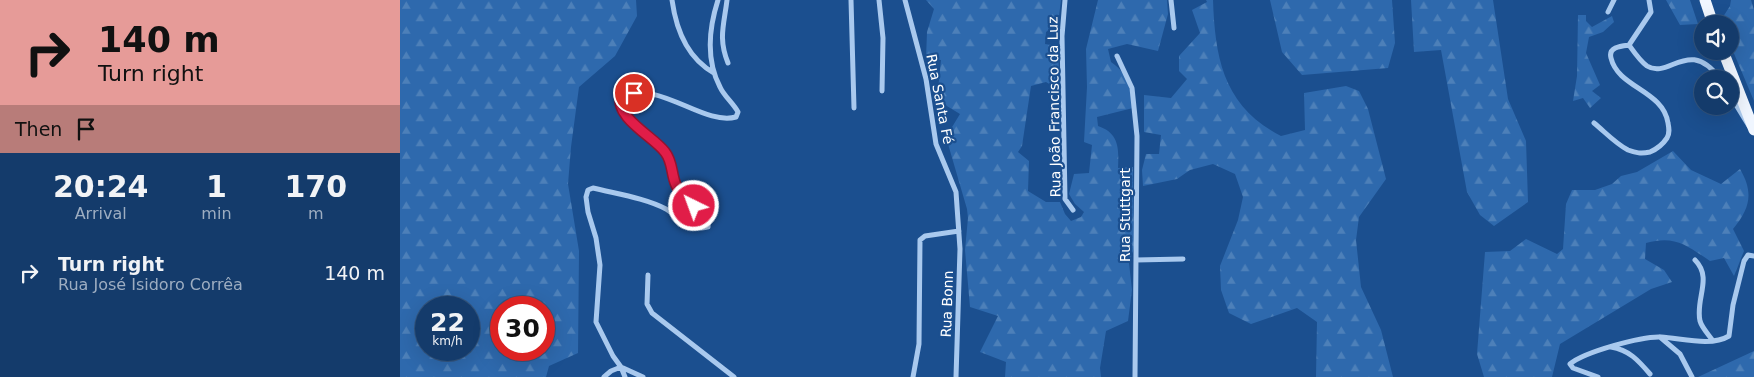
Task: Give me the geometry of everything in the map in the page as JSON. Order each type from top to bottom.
[{"type":"main road","points":[[1705,0],[1710,15]]},
{"type":"main road","points":[[1727,60],[1754,129]]},
{"type":"street","points":[[672,0],[679,32],[692,54],[705,69],[714,74]]},
{"type":"street","points":[[625,377],[596,322],[600,265],[596,238],[588,212],[586,197],[588,190],[594,188],[658,205],[692,227],[702,229],[708,227],[707,219],[676,186],[672,165],[665,152],[632,122],[620,108],[619,100],[621,96],[627,94],[666,98],[714,117],[727,119],[736,117],[738,112],[735,106],[721,89],[714,74],[710,50],[711,22],[718,0]]},
{"type":"street","points":[[727,0],[721,38],[722,48],[728,63]]},
{"type":"street","points":[[851,0],[854,108]]},
{"type":"street","points":[[879,0],[882,38],[882,91]]},
{"type":"street","name":"Rua Santa Fé","points":[[905,0],[926,79],[936,144],[956,192],[959,232]]},
{"type":"street","name":"Rua João Francisco da Luz","points":[[1065,0],[1062,36],[1064,199],[1073,210]]},
{"type":"street","points":[[1171,0],[1174,28]]},
{"type":"street","points":[[1608,12],[1614,0]]},
{"type":"street","points":[[1629,45],[1651,12],[1649,0]]},
{"type":"street","points":[[1629,45],[1647,66],[1655,68],[1694,59],[1706,63],[1712,70]]},
{"type":"street","points":[[1594,123],[1625,148],[1637,154],[1652,151],[1664,144],[1669,134],[1667,120],[1660,103],[1624,78],[1611,61],[1610,55],[1613,49],[1629,45]]},
{"type":"street","name":"Rua Stuttgart","points":[[1117,56],[1132,88],[1137,136],[1135,377]]},
{"type":"street","points":[[1739,112],[1746,125],[1754,129]]},
{"type":"street","points":[[913,377],[919,344],[920,240],[925,236],[959,232]]},
{"type":"street","name":"Rua Bonn","points":[[956,377],[959,232]]},
{"type":"street","points":[[1598,377],[1569,366],[1573,362],[1609,347],[1641,338],[1659,336],[1713,341],[1730,336],[1733,306],[1744,261],[1748,256],[1754,256]]},
{"type":"street","points":[[1136,260],[1183,259]]},
{"type":"street","points":[[1695,260],[1701,266],[1704,274],[1700,321],[1713,341]]},
{"type":"street","points":[[648,275],[647,304],[652,313],[734,377]]},
{"type":"street","points":[[1659,336],[1680,354],[1692,377]]},
{"type":"street","points":[[1609,347],[1629,353],[1650,374]]},
{"type":"street","points":[[604,377],[610,371],[621,367],[642,377]]},
{"type":"green space","points":[[400,0],[636,0],[637,16],[615,56],[579,87],[568,184],[579,251],[578,353],[549,366],[546,377],[400,377]]},
{"type":"green space","points":[[926,0],[1061,0],[1058,24],[1046,32],[1045,44],[1057,46],[1061,91],[1046,82],[1031,86],[1022,146],[1018,152],[1029,161],[1028,191],[1046,202],[1060,202],[1065,214],[1071,221],[1081,217],[1084,212],[1075,204],[1069,194],[1074,174],[1089,173],[1092,145],[1084,142],[1087,87],[1086,49],[1098,0],[1167,0],[1168,14],[1158,51],[1127,44],[1108,49],[1111,62],[1117,66],[1128,82],[1133,108],[1097,117],[1098,126],[1114,137],[1118,148],[1118,168],[1133,167],[1134,248],[1129,263],[1132,290],[1128,321],[1106,331],[1100,368],[1101,377],[1005,377],[1006,362],[980,352],[998,316],[970,307],[965,250],[967,209],[946,137],[960,114],[937,100],[941,60],[926,59],[927,32],[934,9]]},
{"type":"green space","points":[[1206,0],[1213,0],[1216,42],[1226,79],[1235,96],[1247,111],[1262,124],[1281,136],[1305,130],[1304,93],[1346,86],[1359,91],[1368,109],[1386,179],[1359,217],[1356,240],[1361,287],[1381,330],[1393,377],[1316,377],[1317,322],[1297,308],[1251,324],[1229,313],[1221,290],[1220,266],[1238,220],[1243,197],[1235,174],[1213,164],[1190,170],[1177,179],[1143,186],[1142,170],[1146,154],[1159,154],[1161,135],[1144,132],[1144,95],[1171,98],[1187,79],[1179,71],[1179,56],[1200,33],[1192,10],[1207,2]]},
{"type":"green space","points":[[1270,0],[1392,0],[1395,43],[1388,68],[1302,75],[1282,52]]},
{"type":"green space","points":[[1411,0],[1493,0],[1508,99],[1526,141],[1528,202],[1494,226],[1480,215],[1467,192],[1441,50],[1414,52]]},
{"type":"green space","points":[[1666,0],[1690,0],[1695,15],[1694,24],[1680,25]]},
{"type":"green space","points":[[1731,0],[1751,0],[1754,10],[1754,101],[1737,60],[1739,60],[1739,15],[1724,15],[1730,6]]},
{"type":"green space","points":[[1578,15],[1586,15],[1586,21],[1592,27],[1612,16],[1614,22],[1603,32],[1589,37],[1586,53],[1600,85],[1592,91],[1601,98],[1590,108],[1583,98],[1573,101],[1577,76]]},
{"type":"green space","points":[[1673,151],[1691,170],[1721,184],[1740,169],[1747,186],[1748,200],[1743,214],[1733,229],[1744,251],[1734,276],[1724,258],[1710,261],[1687,246],[1673,241],[1665,240],[1646,243],[1645,259],[1664,270],[1672,282],[1651,289],[1560,344],[1552,377],[1484,377],[1477,354],[1485,252],[1510,251],[1526,239],[1557,254],[1563,249],[1566,204],[1572,190],[1595,190],[1612,184],[1621,176],[1637,172]]},
{"type":"green space","points":[[1754,351],[1754,377],[1698,377]]},
{"type":"route","points":[[634,93],[621,96],[619,100],[620,108],[632,122],[665,152],[672,165],[676,186],[694,206]]}]
